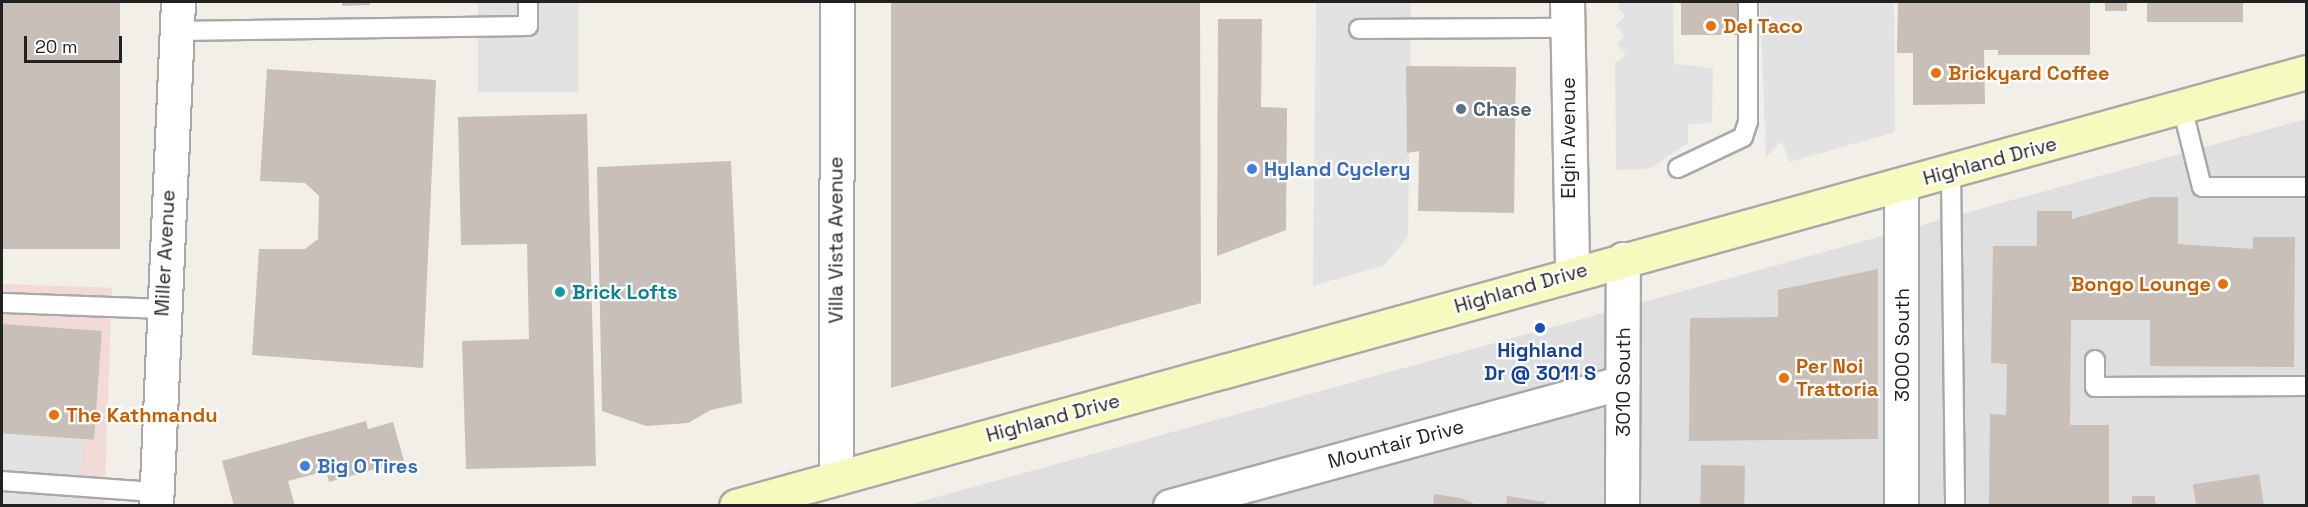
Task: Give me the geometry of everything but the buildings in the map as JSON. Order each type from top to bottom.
[{"type":"main road","name":"Highland Drive","points":[[736,506],[1623,259],[1952,172],[2307,72]]},
{"type":"street","name":"Villa Vista Avenue","points":[[836,478],[837,2]]},
{"type":"street","name":"Elgin Avenue","points":[[1567,15],[1572,274]]},
{"type":"street","name":"Miller Avenue","points":[[156,499],[162,309],[177,16]]},
{"type":"street","name":"3000 South","points":[[1901,185],[1901,506]]},
{"type":"street","name":"3010 South","points":[[1622,506],[1623,259]]},
{"type":"street","name":"Mountair Drive","points":[[1170,506],[1622,382]]},
{"type":"lane","points":[[177,16],[528,26],[528,2]]},
{"type":"lane","points":[[1678,168],[1743,137],[1748,122],[1748,2]]},
{"type":"lane","points":[[1359,28],[1567,15]]},
{"type":"lane","points":[[2182,107],[2202,187],[2307,187]]},
{"type":"lane","points":[[1952,172],[1954,506]]},
{"type":"lane","points":[[2,303],[162,309]]},
{"type":"lane","points":[[2095,360],[2095,387],[2307,386]]},
{"type":"lane","points":[[2,481],[156,499]]},
{"type":"shaded area","points":[[478,2],[579,2],[579,92],[478,92]]},
{"type":"shaded area","points":[[1316,2],[1411,2],[1408,236],[1385,265],[1313,286]]},
{"type":"shaded area","points":[[1622,2],[1673,2],[1674,64],[1713,68],[1712,123],[1688,124],[1688,143],[1649,169],[1616,170],[1615,63],[1626,54],[1617,45],[1624,35],[1616,25],[1625,16],[1617,6]]},
{"type":"shaded area","points":[[1760,2],[1894,2],[1895,132],[1789,162],[1782,141],[1766,157]]},
{"type":"shaded area","points":[[2306,119],[2306,505],[908,505]]},
{"type":"shaded area","points":[[2,284],[112,288],[104,506],[2,506]]},
{"type":"shaded area","points":[[2,433],[84,439],[81,468],[93,505],[2,505]]},
{"type":"place","name":"Del Taco","points":[[1711,26]]},
{"type":"place","name":"Brickyard Coffee","points":[[1936,73]]},
{"type":"place","name":"Chase","points":[[1461,109]]},
{"type":"place","name":"Hyland Cyclery","points":[[1252,169]]},
{"type":"place","name":"Bongo Lounge","points":[[2223,284]]},
{"type":"place","name":"Brick Lofts","points":[[560,292]]},
{"type":"place","name":"Highland Dr @ 3011 S","points":[[1540,328]]},
{"type":"place","name":"Per Noi Trattoria","points":[[1784,378]]},
{"type":"place","name":"The Kathmandu","points":[[54,415]]},
{"type":"place","name":"Big O Tires","points":[[305,466]]}]
